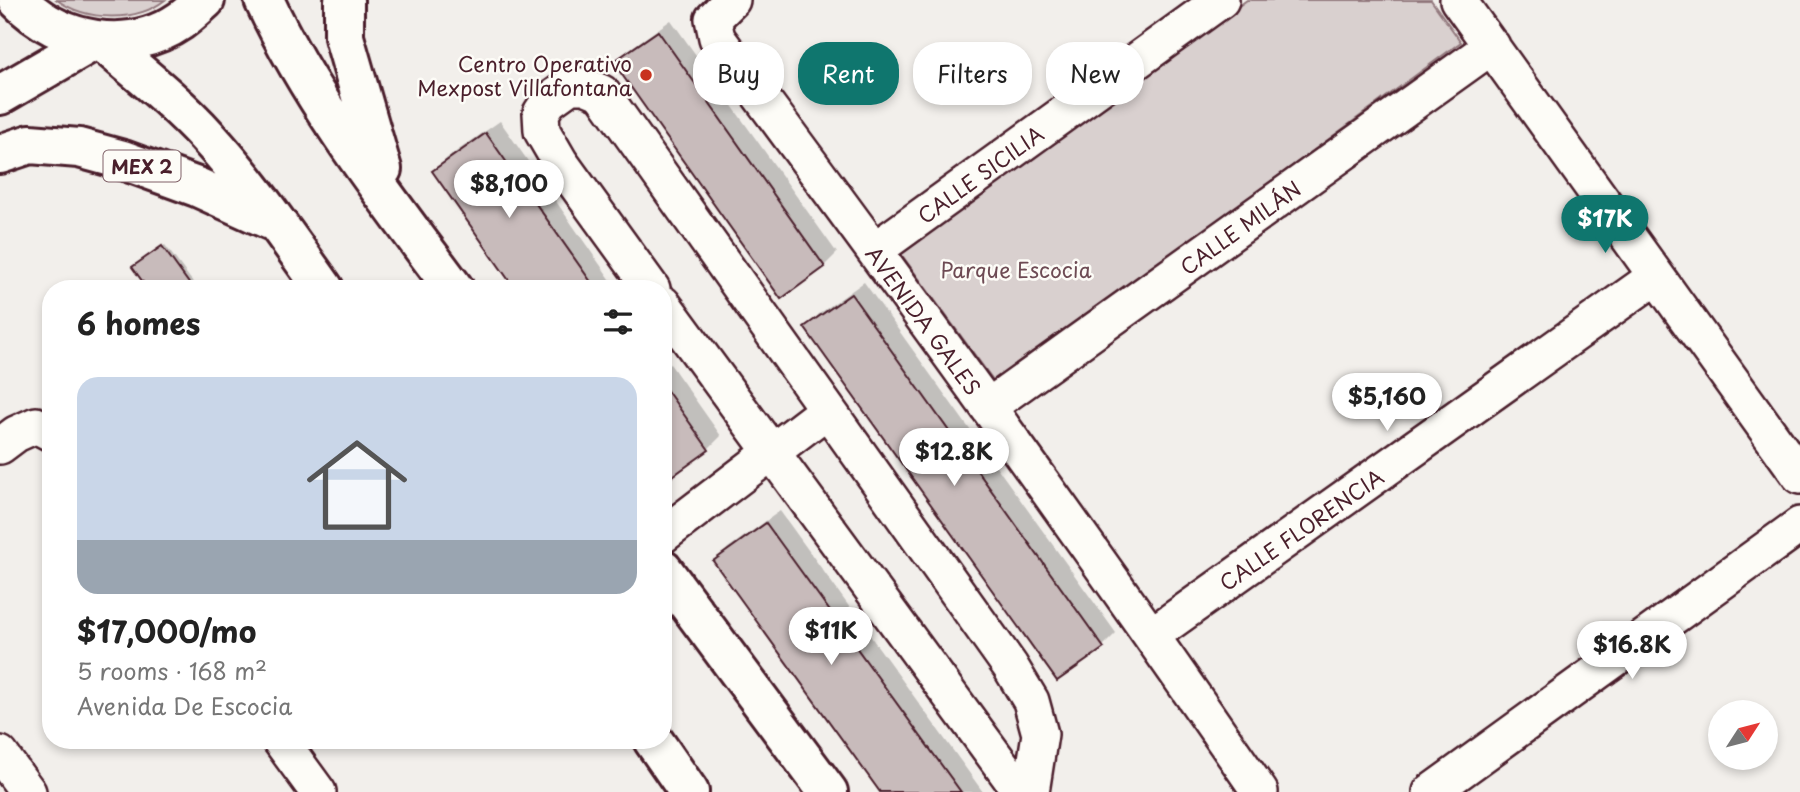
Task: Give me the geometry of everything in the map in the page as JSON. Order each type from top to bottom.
[{"type":"main road","points":[[18,0],[31,14],[61,32],[99,42],[148,37],[180,22],[205,0]]},
{"type":"main road","points":[[264,0],[299,69],[394,208],[447,280]]},
{"type":"main road","points":[[344,0],[344,37],[394,208]]},
{"type":"main road","points":[[0,96],[99,42]]},
{"type":"main road","points":[[99,42],[166,95],[207,136],[276,223]]},
{"type":"main road","name":"MEX 2","points":[[0,154],[30,144],[79,148],[124,160],[197,187],[276,223],[317,280]]},
{"type":"main road","points":[[672,582],[828,792]]},
{"type":"main road","points":[[659,749],[689,792]]},
{"type":"street","name":"CALLE SICILIA","points":[[875,250],[1221,0]]},
{"type":"street","points":[[1458,0],[1800,476]]},
{"type":"street","name":"AVENIDA GALES","points":[[722,9],[717,38],[875,250],[1152,635],[1260,792]]},
{"type":"street","name":"CALLE MILÁN","points":[[988,407],[1492,46]]},
{"type":"street","points":[[645,280],[560,162],[542,131],[541,113],[549,101],[570,86],[585,86],[602,93],[1010,666],[1031,701],[1040,734],[1034,777],[1060,792]]},
{"type":"street","name":"CALLE FLORENCIA","points":[[1152,635],[1656,277]]},
{"type":"street","points":[[672,316],[1021,792]]},
{"type":"street","points":[[672,528],[827,410]]},
{"type":"street","points":[[0,446],[16,434],[42,429]]},
{"type":"street","points":[[1432,792],[1800,525]]},
{"type":"street","points":[[287,749],[318,792]]},
{"type":"street","points":[[0,754],[28,792]]},
{"type":"green space","points":[[57,0],[165,0],[140,13],[111,16],[82,12]]},
{"type":"green space","name":"Parque Escocia","points":[[1247,0],[1431,0],[1461,42],[996,384],[901,254],[1104,105],[1144,105],[1144,76]]},
{"type":"building","points":[[658,31],[693,80],[693,105],[710,105],[825,267],[781,299],[613,62]]},
{"type":"building","points":[[486,133],[590,280],[509,280],[432,171]]},
{"type":"building","points":[[162,246],[187,280],[141,280],[132,267]]},
{"type":"building","points":[[851,294],[1104,648],[1057,681],[804,327]]},
{"type":"building","points":[[672,398],[709,450],[672,477]]},
{"type":"building","points":[[766,523],[961,792],[880,792],[713,561]]},
{"type":"place","name":"Centro Operativo Mexpost Villafontana","points":[[646,75]]}]
